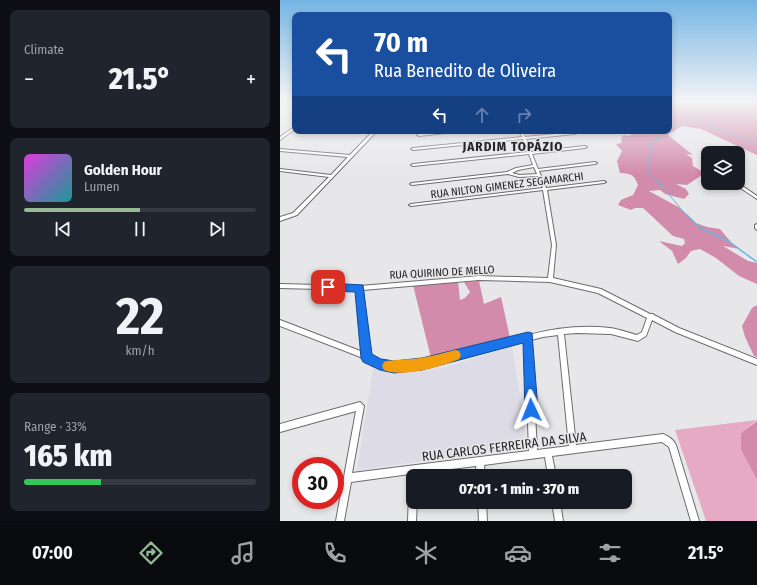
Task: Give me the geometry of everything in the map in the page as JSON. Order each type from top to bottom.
[{"type":"street","points":[[280,139],[292,130]]},
{"type":"street","points":[[280,219],[295,214],[372,134]]},
{"type":"street","points":[[522,134],[545,189],[554,245],[550,280]]},
{"type":"street","points":[[413,149],[565,134]]},
{"type":"street","points":[[413,165],[585,147]]},
{"type":"street","points":[[280,150],[350,156]]},
{"type":"street","points":[[412,184],[508,173],[517,169],[595,163]]},
{"type":"street","points":[[280,170],[332,176]]},
{"type":"street","points":[[508,173],[519,176],[538,175]]},
{"type":"street","name":"RUA NILTON GIMENEZ SEGAMARCHI","points":[[411,205],[604,182]]},
{"type":"street","points":[[745,190],[757,198]]},
{"type":"street","name":"RUA QUIRINO DE MELLO","points":[[280,286],[360,288],[479,278],[550,280],[599,291],[677,330],[757,362]]},
{"type":"street","points":[[360,288],[367,358]]},
{"type":"street","points":[[280,323],[380,364],[394,367],[422,364],[528,337],[577,330],[605,331],[638,338],[644,334],[651,316]]},
{"type":"street","points":[[561,332],[573,450]]},
{"type":"street","points":[[528,337],[533,454]]},
{"type":"street","points":[[280,428],[360,406],[340,521]]},
{"type":"street","name":"RUA CARLOS FERREIRA DA SILVA","points":[[436,469],[480,461],[663,438],[672,445],[695,521]]},
{"type":"street","points":[[548,453],[551,469]]},
{"type":"street","points":[[480,461],[480,469]]},
{"type":"street","name":"RUA CARLOS FERREIRA DA SILVA","points":[[348,478],[406,474]]},
{"type":"street","points":[[412,509],[412,521]]},
{"type":"street","points":[[482,509],[483,521]]},
{"type":"street","points":[[557,509],[559,521]]},
{"type":"shaded area","points":[[672,125],[757,125],[757,155],[745,149],[745,146],[738,146],[701,129],[682,126],[672,132]]},
{"type":"shaded area","points":[[526,134],[558,134],[533,136]]},
{"type":"shaded area","points":[[670,134],[668,135],[693,155],[686,154],[692,158],[693,166],[701,171],[701,176],[687,185],[676,184],[686,189],[689,194],[684,199],[665,194],[660,190],[649,191],[680,208],[696,223],[707,227],[720,229],[731,242],[740,249],[723,246],[748,261],[757,263],[757,284],[739,276],[716,258],[700,249],[691,251],[686,258],[678,264],[672,251],[659,241],[682,246],[685,243],[684,239],[673,236],[643,208],[635,208],[631,210],[618,205],[621,200],[633,195],[638,185],[632,175],[620,173],[617,161],[622,151],[616,144],[622,143],[621,139],[623,135]]},
{"type":"shaded area","points":[[479,281],[484,304],[501,297],[510,338],[431,358],[413,285],[458,282],[460,300],[465,298],[470,292],[464,282]]},
{"type":"shaded area","points":[[757,305],[757,357],[754,356],[745,337],[742,326],[752,308]]},
{"type":"shaded area","points":[[512,346],[526,434],[522,443],[517,448],[357,470],[373,368],[390,372],[409,373],[446,367]]},
{"type":"shaded area","points":[[757,420],[741,433],[741,450],[757,480],[757,521],[706,521],[675,430]]},
{"type":"shaded area","points":[[757,421],[757,480],[741,450],[741,433]]},
{"type":"waterway","points":[[672,128],[676,125]]},
{"type":"waterway","points":[[710,125],[757,144]]},
{"type":"waterway","points":[[660,134],[660,139],[650,144],[652,151],[648,158],[648,173],[661,185],[687,216]]},
{"type":"waterway","points":[[687,215],[699,227],[728,241],[757,262]]},
{"type":"slow traffic","points":[[388,366],[394,367],[422,364],[455,355]]},
{"type":"district","name":"JARDIM TOPÁZIO","points":[[513,146]]},
{"type":"route","points":[[328,287],[360,288],[367,358],[380,364],[394,367],[422,364],[528,337],[531,410]]}]
